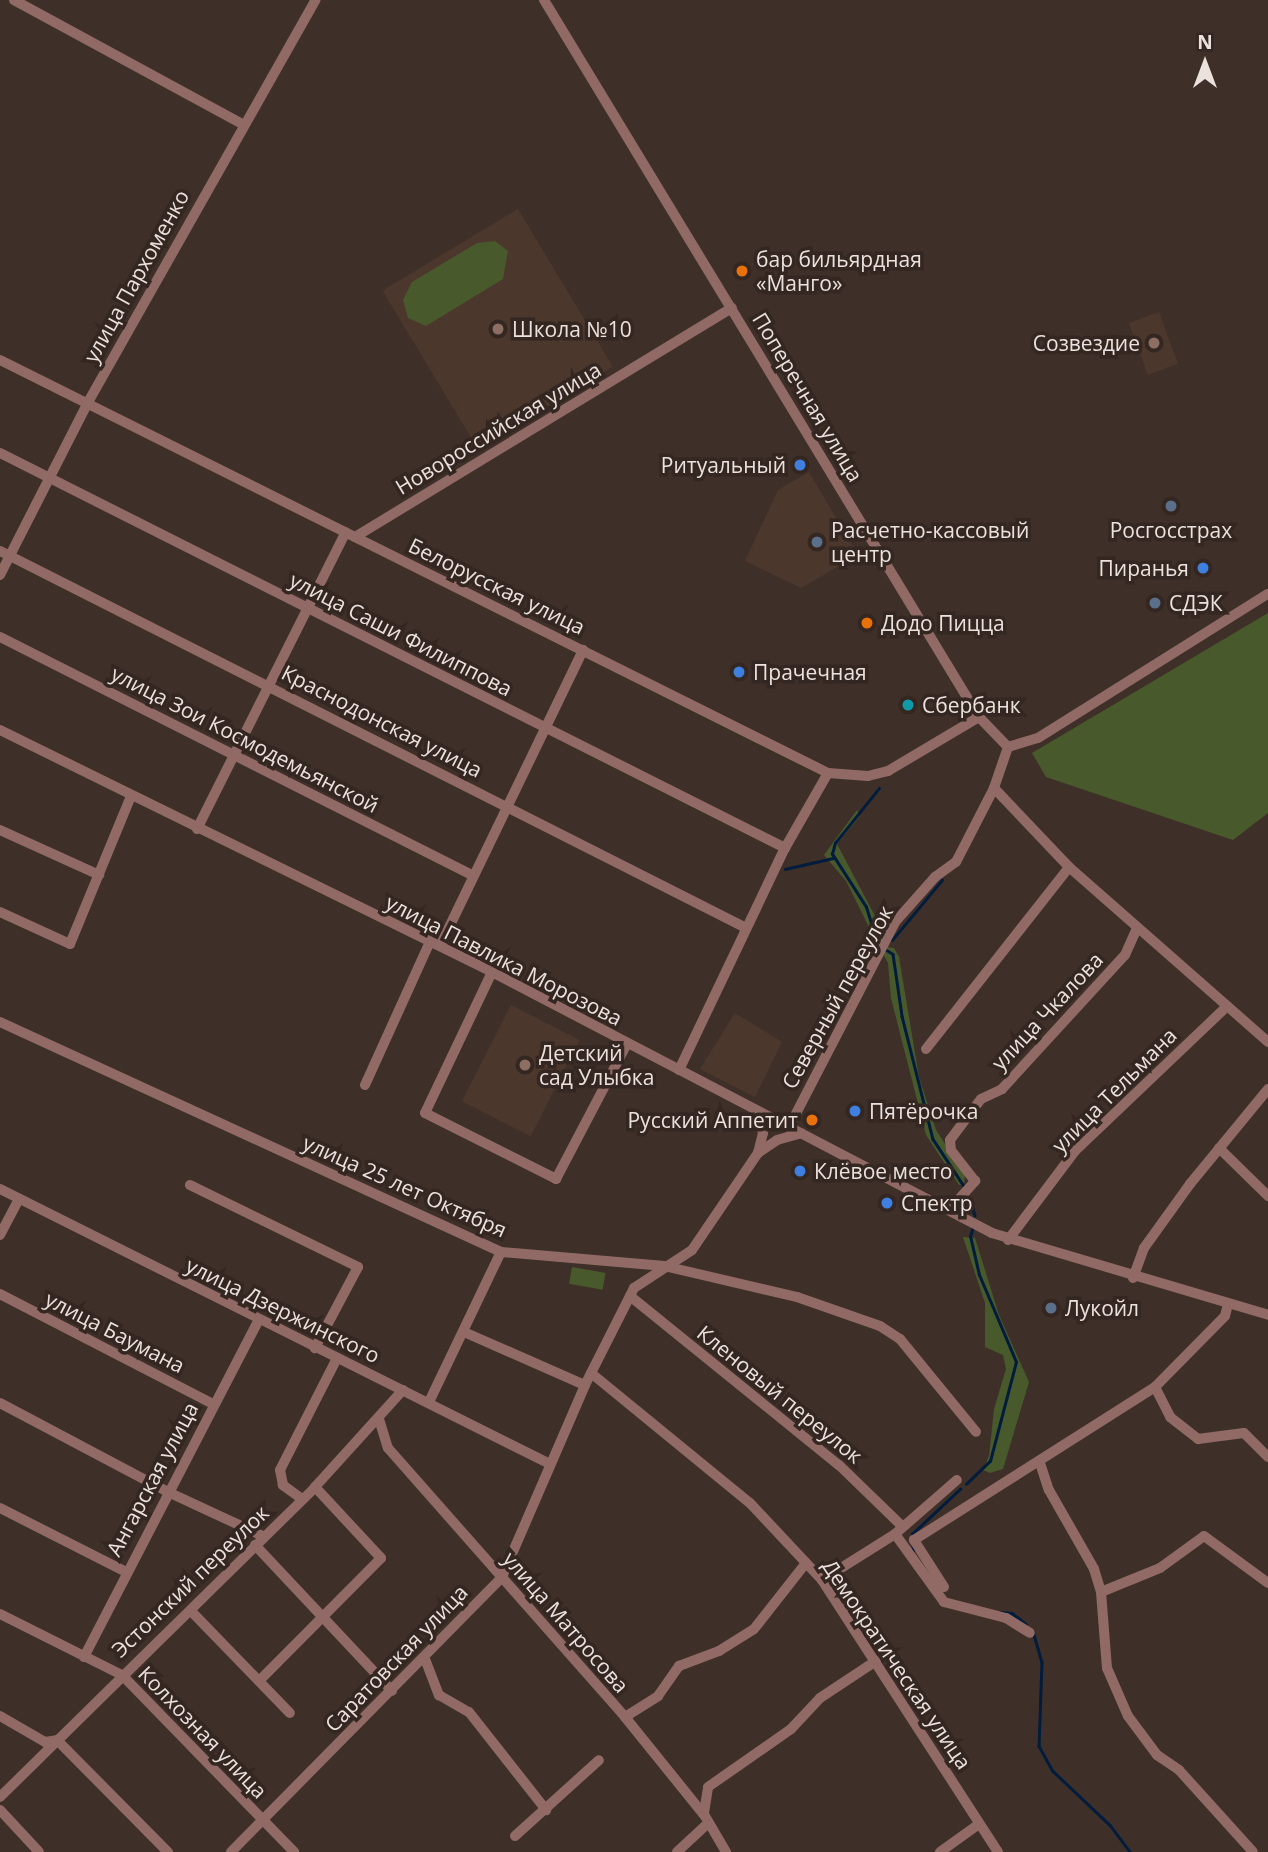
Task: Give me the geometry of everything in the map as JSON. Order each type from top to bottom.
[{"type":"street","points":[[14,0],[242,124]]},
{"type":"street","name":"улица Пархоменко","points":[[0,575],[5,553],[50,477],[87,404],[242,124],[316,0]]},
{"type":"street","name":"Поперечная улица","points":[[544,0],[979,717],[1008,747]]},
{"type":"street","name":"Новороссийская улица","points":[[350,535],[732,308]]},
{"type":"street","name":"Белорусская улица","points":[[0,360],[828,773],[868,776],[888,771],[979,717]]},
{"type":"street","name":"улица Саши Филиппова","points":[[0,453],[785,848]]},
{"type":"street","points":[[197,829],[350,535]]},
{"type":"street","name":"Краснодонская улица","points":[[5,553],[507,805],[746,929]]},
{"type":"street","points":[[1008,747],[1038,738],[1268,594]]},
{"type":"street","name":"улица Зои Космодемьянской","points":[[0,637],[472,876]]},
{"type":"street","points":[[365,1085],[583,650]]},
{"type":"street","name":"улица Павлика Морозова","points":[[0,730],[492,972],[1008,1240],[1268,1315]]},
{"type":"street","name":"Северный переулок","points":[[789,1126],[896,921],[935,877],[956,862],[994,788],[1008,747]]},
{"type":"street","points":[[679,1070],[785,848],[828,773]]},
{"type":"street","points":[[994,788],[1069,867],[1268,1042]]},
{"type":"street","points":[[0,912],[70,944],[131,796]]},
{"type":"street","points":[[0,830],[99,875]]},
{"type":"street","points":[[926,1049],[1069,867]]},
{"type":"street","name":"улица Чкалова","points":[[950,1209],[975,1181],[951,1150],[950,1140],[981,1099],[1002,1088],[1125,955],[1137,928]]},
{"type":"street","points":[[492,972],[425,1113],[556,1179],[627,1044]]},
{"type":"street","name":"улица Тельмана","points":[[1008,1240],[1075,1152],[1227,1006]]},
{"type":"street","name":"улица 25 лет Октября","points":[[0,1022],[501,1252],[664,1266],[797,1297],[880,1326],[900,1339],[976,1432]]},
{"type":"street","points":[[1133,1278],[1144,1248],[1219,1147],[1268,1089]]},
{"type":"street","points":[[758,1112],[763,1133],[758,1153]]},
{"type":"street","points":[[758,1153],[777,1140],[801,1133]]},
{"type":"street","points":[[1219,1147],[1268,1196]]},
{"type":"street","name":"Саратовская улица","points":[[231,1852],[425,1659],[502,1577],[585,1385],[630,1296],[638,1283],[692,1250],[758,1153]]},
{"type":"street","points":[[190,1185],[358,1267],[315,1348]]},
{"type":"street","name":"улица Дзержинского","points":[[0,1189],[258,1321],[429,1402],[550,1464]]},
{"type":"street","points":[[0,1235],[19,1199]]},
{"type":"street","points":[[429,1402],[501,1252]]},
{"type":"street","name":"улица Баумана","points":[[0,1294],[213,1404]]},
{"type":"street","name":"Кленовый переулок","points":[[630,1296],[839,1465],[898,1530],[944,1602],[1006,1618],[1030,1633]]},
{"type":"street","points":[[1228,1304],[1224,1316],[1155,1387],[1077,1441],[1041,1458],[1040,1464],[1101,1592],[1107,1668],[1128,1716],[1157,1755],[1178,1770],[1253,1852]]},
{"type":"street","name":"Ангарская улица","points":[[84,1657],[258,1321]]},
{"type":"street","points":[[464,1332],[585,1385]]},
{"type":"street","points":[[302,1499],[283,1485],[280,1470],[337,1358]]},
{"type":"street","name":"Демократическая улица","points":[[591,1373],[697,1455],[750,1503],[822,1580],[998,1852]]},
{"type":"street","points":[[1155,1387],[1170,1417],[1198,1438],[1244,1433],[1268,1457]]},
{"type":"street","name":"Эстонский переулок","points":[[0,1797],[314,1487],[403,1390]]},
{"type":"street","points":[[0,1403],[168,1492],[263,1536]]},
{"type":"street","name":"улица Матросова","points":[[379,1419],[388,1448],[625,1717],[706,1820],[726,1852]]},
{"type":"street","points":[[944,1587],[914,1540],[1040,1464]]},
{"type":"street","points":[[822,1580],[898,1530],[957,1480]]},
{"type":"street","points":[[259,1681],[381,1558],[314,1487]]},
{"type":"street","points":[[0,1508],[126,1572]]},
{"type":"street","points":[[1101,1592],[1160,1568],[1204,1536],[1268,1583]]},
{"type":"street","points":[[255,1545],[322,1619],[393,1691]]},
{"type":"street","points":[[625,1717],[658,1696],[679,1666],[719,1651],[754,1629],[806,1563]]},
{"type":"street","points":[[191,1611],[290,1713]]},
{"type":"street","name":"Колхозная улица","points":[[0,1614],[122,1675],[294,1852]]},
{"type":"street","points":[[425,1659],[439,1695],[469,1712],[546,1810]]},
{"type":"street","points":[[677,1852],[706,1820],[702,1801],[708,1787],[791,1730],[820,1698],[876,1661]]},
{"type":"street","points":[[0,1716],[45,1742],[57,1740],[168,1852]]},
{"type":"street","points":[[515,1836],[598,1760]]},
{"type":"street","points":[[0,1810],[39,1852]]},
{"type":"street","points":[[940,1852],[979,1824]]},
{"type":"shaded area","name":"Школа №10","points":[[518,209],[613,367],[477,448],[383,290]]},
{"type":"shaded area","name":"Созвездие","points":[[1159,312],[1178,364],[1148,375],[1129,323]]},
{"type":"shaded area","name":"Расчетно-кассовый центр","points":[[809,472],[858,555],[801,588],[745,561],[778,490]]},
{"type":"shaded area","name":"Детский сад Улыбка","points":[[511,1005],[580,1040],[531,1136],[462,1101]]},
{"type":"shaded area","points":[[735,1013],[782,1042],[755,1097],[700,1069]]},
{"type":"green space","points":[[495,241],[508,251],[503,279],[426,326],[408,318],[403,300],[412,282],[477,243]]},
{"type":"green space","points":[[1268,613],[1268,813],[1233,840],[1046,777],[1032,753]]},
{"type":"green space","points":[[857,810],[860,816],[837,844],[884,933],[863,970],[868,925],[846,881],[824,855]]},
{"type":"green space","points":[[887,947],[894,948],[899,957],[919,1077],[936,1130],[965,1175],[964,1185],[959,1185],[926,1135],[891,998],[888,963],[882,952]]},
{"type":"green space","points":[[963,1237],[975,1238],[999,1315],[1029,1382],[1003,1469],[990,1473],[983,1470],[989,1456],[994,1409],[1006,1369],[1003,1355],[985,1347],[985,1303]]},
{"type":"green space","points":[[572,1267],[605,1273],[603,1290],[569,1284]]},
{"type":"waterway","points":[[878,946],[866,907],[832,854],[835,843],[879,788]]},
{"type":"waterway","points":[[785,869],[833,858]]},
{"type":"waterway","points":[[892,940],[942,880]]},
{"type":"waterway","points":[[885,949],[893,954],[902,1016],[933,1139],[964,1186]]},
{"type":"waterway","points":[[970,1200],[975,1215]]},
{"type":"waterway","points":[[966,1484],[990,1461],[1016,1362],[979,1275],[970,1237],[973,1226]]},
{"type":"waterway","points":[[913,1551],[912,1534],[960,1489]]},
{"type":"waterway","points":[[1001,1612],[1012,1613],[1026,1624]]},
{"type":"waterway","points":[[1033,1631],[1042,1662],[1039,1746],[1053,1771],[1110,1825],[1130,1852]]},
{"type":"place","name":"бар бильярдная «Манго»","points":[[742,271]]},
{"type":"place","name":"Школа №10","points":[[498,329]]},
{"type":"place","name":"Созвездие","points":[[1154,343]]},
{"type":"place","name":"Ритуальный","points":[[800,465]]},
{"type":"place","name":"Росгосстрах","points":[[1171,506]]},
{"type":"place","name":"Расчетно-кассовый центр","points":[[817,542]]},
{"type":"place","name":"Пиранья","points":[[1203,568]]},
{"type":"place","name":"СДЭК","points":[[1155,603]]},
{"type":"place","name":"Додо Пицца","points":[[867,623]]},
{"type":"place","name":"Прачечная","points":[[739,672]]},
{"type":"place","name":"Сбербанк","points":[[908,705]]},
{"type":"place","name":"Детский сад Улыбка","points":[[525,1065]]},
{"type":"place","name":"Пятёрочка","points":[[855,1111]]},
{"type":"place","name":"Русский Аппетит","points":[[812,1120]]},
{"type":"place","name":"Клёвое место","points":[[800,1171]]},
{"type":"place","name":"Спектр","points":[[887,1203]]},
{"type":"place","name":"Лукойл","points":[[1051,1308]]}]
